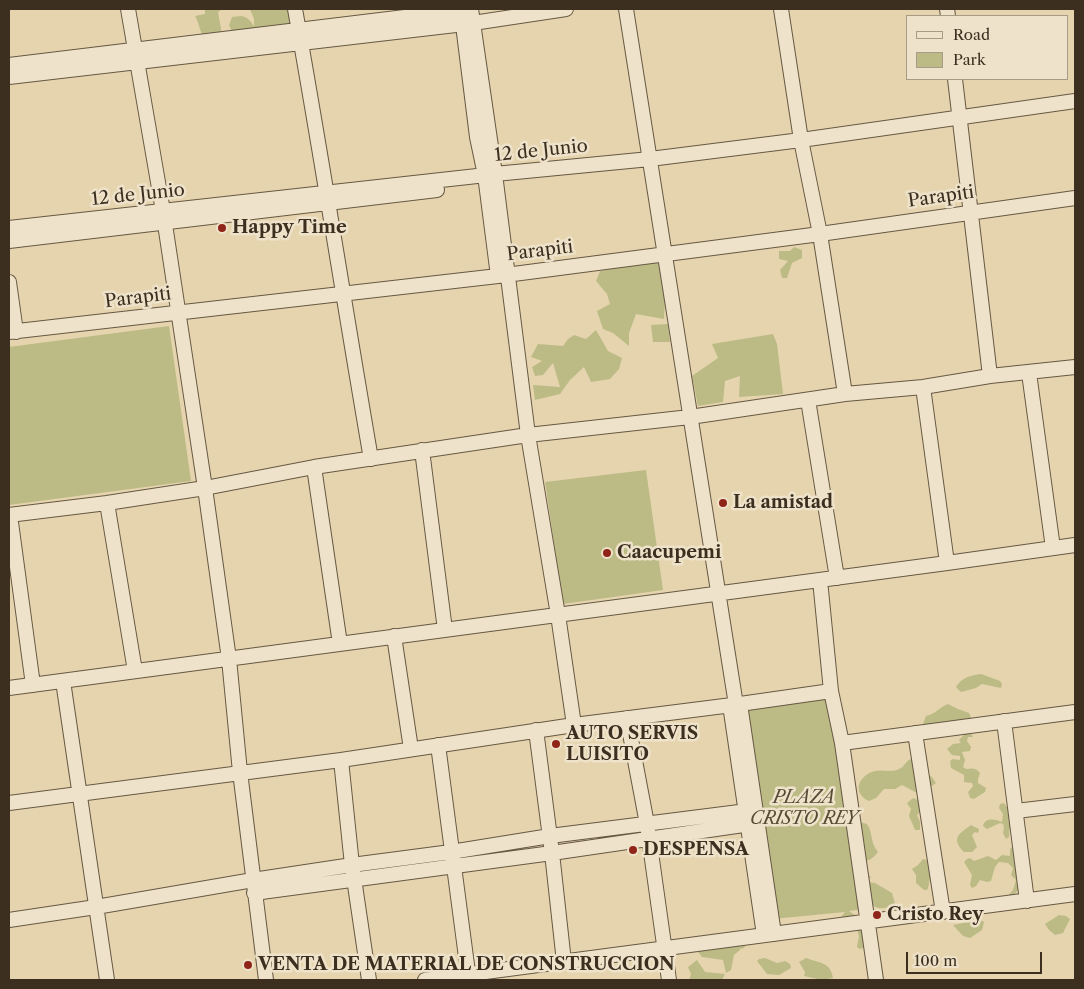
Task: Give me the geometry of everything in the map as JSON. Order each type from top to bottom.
[{"type":"street","points":[[128,9],[164,216],[175,313],[228,659],[253,886],[266,980]]},
{"type":"street","points":[[295,9],[371,459]]},
{"type":"street","points":[[9,66],[137,56],[300,37],[467,14],[566,9]]},
{"type":"street","points":[[626,9],[736,705],[769,935]]},
{"type":"street","points":[[781,9],[800,140],[820,234],[845,394]]},
{"type":"street","points":[[467,14],[477,136],[490,179],[503,275],[574,724]]},
{"type":"street","points":[[9,78],[137,56]]},
{"type":"street","points":[[955,80],[990,376]]},
{"type":"street","name":"12 de Junio","points":[[9,228],[164,216],[490,179],[800,140],[1075,100]]},
{"type":"street","name":"Parapiti","points":[[12,332],[503,275],[820,234],[1075,198]]},
{"type":"street","name":"12 de Junio","points":[[9,241],[164,216]]},
{"type":"street","points":[[9,282],[12,332]]},
{"type":"street","points":[[33,685],[9,515],[107,503],[314,467],[528,435],[690,417],[845,394],[923,387],[990,376],[1075,368]]},
{"type":"street","points":[[1029,372],[1053,548]]},
{"type":"street","points":[[923,387],[946,563]]},
{"type":"street","points":[[808,400],[837,578]]},
{"type":"street","points":[[422,450],[445,630]]},
{"type":"street","points":[[314,467],[340,644]]},
{"type":"street","points":[[107,503],[135,672]]},
{"type":"street","points":[[9,688],[1075,545]]},
{"type":"street","points":[[820,580],[831,691],[842,743],[876,980]]},
{"type":"street","points":[[394,636],[411,749]]},
{"type":"street","points":[[63,681],[107,980]]},
{"type":"street","points":[[9,803],[341,760],[574,724],[736,705],[831,691]]},
{"type":"street","points":[[842,743],[1075,712]]},
{"type":"street","points":[[628,718],[647,824],[669,980]]},
{"type":"street","points":[[1004,721],[1026,901]]},
{"type":"street","points":[[536,730],[564,962]]},
{"type":"street","points":[[915,733],[943,912]]},
{"type":"street","points":[[438,745],[468,977]]},
{"type":"street","points":[[341,760],[352,865],[369,980]]},
{"type":"street","points":[[1016,811],[1075,804]]},
{"type":"street","points":[[253,886],[352,865],[550,836],[647,824],[751,817]]},
{"type":"street","points":[[9,920],[253,886],[354,880],[552,854],[649,839],[751,817]]},
{"type":"street","points":[[425,980],[468,977],[664,948],[1075,894]]},
{"type":"green space","points":[[205,9],[222,9],[218,12],[222,35],[203,36],[195,16],[205,14]]},
{"type":"green space","points":[[250,9],[288,9],[290,24],[285,32],[232,32],[229,25],[232,17],[245,17],[254,26],[254,19]]},
{"type":"green space","points":[[794,247],[802,250],[802,258],[792,263],[787,278],[782,278],[780,270],[788,261],[779,259],[779,251],[790,251]]},
{"type":"green space","points":[[658,260],[665,301],[664,319],[636,314],[629,333],[629,346],[613,333],[603,329],[597,311],[610,304],[607,294],[596,281],[600,271]]},
{"type":"green space","points":[[668,324],[670,342],[653,342],[651,325]]},
{"type":"green space","points":[[169,326],[191,481],[9,505],[9,347]]},
{"type":"green space","points":[[596,330],[608,351],[622,358],[619,369],[610,379],[591,382],[584,367],[570,380],[560,394],[535,400],[533,385],[560,387],[553,363],[543,375],[535,376],[532,367],[542,361],[531,357],[538,344],[563,346],[574,335],[586,339]]},
{"type":"green space","points":[[773,334],[777,344],[783,394],[739,397],[740,376],[725,381],[723,402],[698,406],[692,376],[718,358],[712,344]]},
{"type":"green space","name":"Caacupemi","points":[[646,470],[663,590],[563,604],[545,482]]},
{"type":"green space","points":[[981,674],[1000,681],[1002,684],[1001,688],[982,684],[976,688],[961,692],[956,687],[961,681]]},
{"type":"green space","name":"PLAZA CRISTO REY","points":[[835,698],[857,840],[863,836],[859,829],[860,822],[867,824],[873,844],[878,852],[869,860],[858,862],[863,876],[871,876],[867,882],[875,883],[892,893],[895,903],[882,908],[869,903],[865,909],[849,911],[860,919],[867,947],[860,949],[857,947],[859,936],[855,925],[837,922],[845,912],[773,919],[743,707]]},
{"type":"green space","points":[[948,704],[969,713],[972,719],[964,726],[945,721],[928,729],[923,724],[926,716]]},
{"type":"green space","points":[[969,730],[973,737],[968,737],[967,741],[971,747],[970,751],[962,752],[965,760],[963,767],[979,771],[978,783],[986,788],[985,792],[974,799],[970,798],[968,792],[973,786],[972,783],[964,782],[964,775],[951,768],[950,761],[953,759],[960,760],[960,756],[952,755],[947,749],[953,744],[961,743],[959,740],[965,731]]},
{"type":"green space","points":[[911,759],[927,777],[931,776],[936,783],[915,792],[902,785],[895,789],[884,789],[876,798],[869,801],[860,794],[859,784],[869,773],[896,770]]},
{"type":"green space","points":[[913,798],[920,801],[925,807],[917,815],[920,822],[920,830],[915,830],[909,816],[911,809],[907,803]]},
{"type":"green space","points":[[1004,803],[1009,812],[1010,820],[1009,837],[1006,839],[1003,833],[1003,824],[1000,823],[987,829],[983,826],[988,820],[1002,822],[1003,814],[999,808],[1000,804]]},
{"type":"green space","points":[[971,825],[979,829],[978,833],[975,832],[972,835],[977,847],[972,852],[964,852],[957,840],[960,834]]},
{"type":"green space","points":[[1013,846],[1016,847],[1020,888],[1011,898],[1008,896],[1013,890],[1016,880],[1011,875],[1013,868],[1008,863],[999,862],[995,867],[991,881],[980,880],[972,888],[970,885],[972,875],[964,862],[970,858],[974,861],[988,856],[996,860],[1002,855],[1010,856],[1010,849]]},
{"type":"green space","points":[[923,859],[927,860],[932,875],[927,890],[924,890],[916,883],[916,875],[912,869]]},
{"type":"green space","points":[[1059,915],[1070,919],[1063,933],[1055,935],[1045,924]]},
{"type":"green space","points":[[969,918],[977,918],[984,922],[982,930],[970,938],[963,936],[953,925],[968,922]]},
{"type":"green space","points":[[753,929],[756,930],[746,939],[745,947],[740,948],[734,955],[731,970],[726,973],[723,960],[702,957],[694,947]]},
{"type":"green space","points":[[765,958],[777,963],[785,961],[790,964],[791,968],[779,975],[767,974],[757,961]]},
{"type":"green space","points":[[806,958],[827,966],[833,978],[822,980],[804,976],[805,972],[799,962]]},
{"type":"green space","points":[[697,960],[705,972],[725,974],[722,980],[689,980],[691,974],[688,967]]},
{"type":"place","name":"Happy Time","points":[[222,228]]},
{"type":"place","name":"La amistad","points":[[723,503]]},
{"type":"place","name":"Caacupemi","points":[[607,553]]},
{"type":"place","name":"AUTO SERVIS LUISITO","points":[[556,744]]},
{"type":"place","name":"DESPENSA","points":[[633,850]]},
{"type":"place","name":"Cristo Rey","points":[[877,915]]},
{"type":"place","name":"VENTA DE MATERIAL DE CONSTRUCCION","points":[[248,965]]}]
